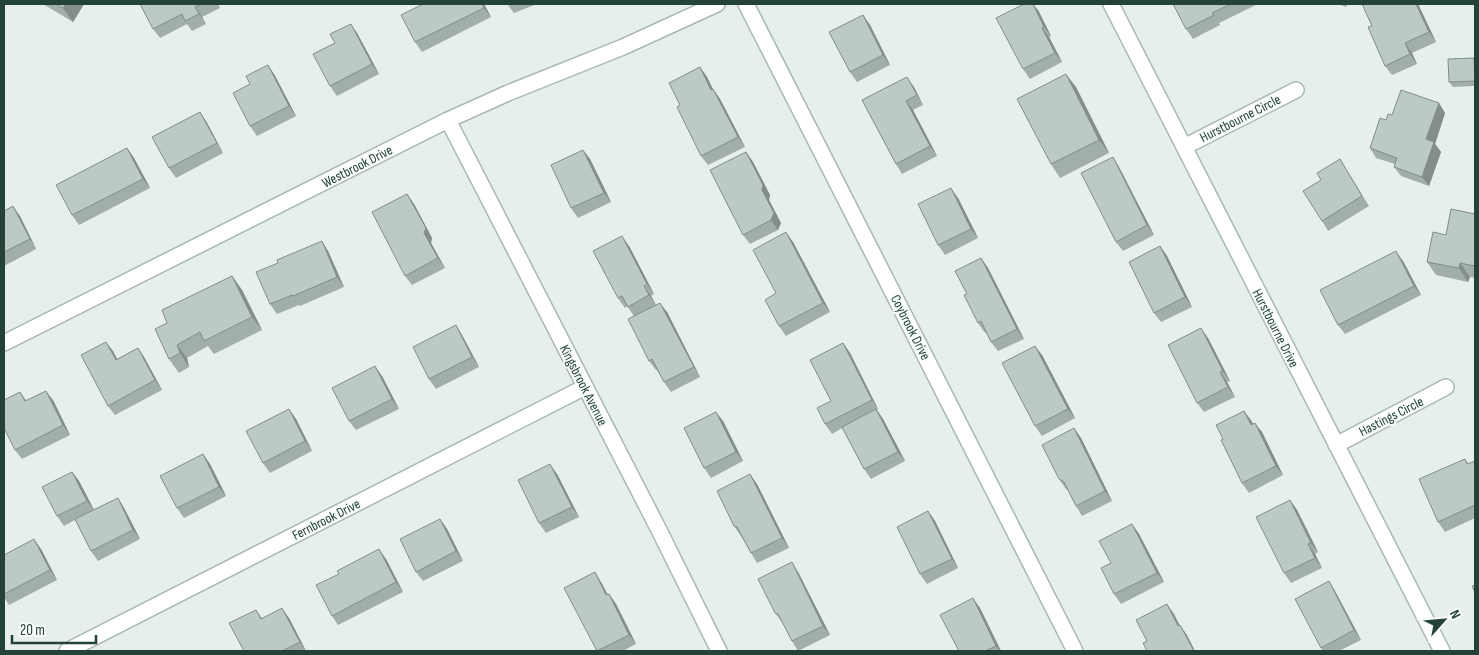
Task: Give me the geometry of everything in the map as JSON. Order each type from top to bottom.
[{"type":"street","name":"Westbrook Drive","points":[[4,343],[448,120],[508,93],[623,47],[717,4]]},
{"type":"street","name":"Coybrook Drive","points":[[746,4],[1075,651]]},
{"type":"street","name":"Hurstbourne Drive","points":[[1111,4],[1442,651]]},
{"type":"street","name":"Hurstbourne Circle","points":[[1184,147],[1296,90]]},
{"type":"street","name":"Kingsbrook Avenue","points":[[448,120],[660,532],[719,651]]},
{"type":"street","name":"Fernbrook Drive","points":[[67,651],[585,387]]},
{"type":"street","name":"Hastings Circle","points":[[1336,445],[1446,387]]},
{"type":"building","points":[[56,4],[66,4],[63,8]]},
{"type":"building","points":[[140,4],[202,4],[195,7],[199,14],[185,21],[182,14],[153,29]]},
{"type":"building","points":[[423,4],[482,4],[484,8],[415,42],[401,15]]},
{"type":"building","points":[[1024,4],[1033,4],[1044,27],[1042,28],[1055,53],[1023,69],[996,18]]},
{"type":"building","points":[[1173,4],[1231,4],[1186,29]]},
{"type":"building","points":[[1362,4],[1416,4],[1429,32],[1405,43],[1410,54],[1385,66],[1368,27],[1372,26]]},
{"type":"building","points":[[863,15],[883,55],[850,72],[829,32]]},
{"type":"building","points":[[351,24],[372,64],[330,86],[313,54],[335,43],[330,34]]},
{"type":"building","points":[[1474,58],[1475,81],[1449,82],[1448,59]]},
{"type":"building","points":[[268,65],[289,106],[250,126],[233,93],[250,84],[246,76]]},
{"type":"building","points":[[700,67],[738,137],[701,156],[677,107],[680,105],[669,83]]},
{"type":"building","points":[[1066,74],[1099,140],[1051,164],[1017,99]]},
{"type":"building","points":[[907,77],[917,95],[906,101],[930,146],[896,164],[862,100]]},
{"type":"building","points":[[1401,90],[1439,103],[1426,139],[1434,142],[1422,177],[1394,167],[1397,158],[1370,148],[1380,118],[1386,120],[1388,114],[1392,115]]},
{"type":"building","points":[[200,112],[217,143],[169,168],[152,137]]},
{"type":"building","points":[[127,148],[143,179],[72,215],[56,185]]},
{"type":"building","points":[[583,150],[604,193],[571,208],[551,165]]},
{"type":"building","points":[[746,152],[763,185],[762,190],[774,213],[771,220],[743,235],[710,170]]},
{"type":"building","points":[[1113,157],[1147,225],[1116,242],[1081,173]]},
{"type":"building","points":[[1340,159],[1362,196],[1322,221],[1303,191],[1321,180],[1317,173]]},
{"type":"building","points":[[951,188],[971,229],[938,245],[918,204]]},
{"type":"building","points":[[407,194],[426,228],[424,233],[438,258],[405,276],[372,212]]},
{"type":"building","points":[[13,206],[30,239],[4,252],[4,211]]},
{"type":"building","points":[[1451,209],[1475,214],[1475,266],[1460,263],[1459,268],[1427,262],[1433,232],[1446,235]]},
{"type":"building","points":[[786,232],[823,303],[779,326],[765,300],[776,293],[753,250]]},
{"type":"building","points":[[622,236],[647,284],[644,286],[649,295],[628,307],[622,296],[618,298],[593,251]]},
{"type":"building","points":[[322,241],[337,277],[270,304],[256,272],[278,263],[277,260]]},
{"type":"building","points":[[1160,246],[1185,297],[1154,313],[1129,262]]},
{"type":"building","points":[[1396,251],[1414,286],[1338,325],[1320,290]]},
{"type":"building","points":[[981,258],[1017,329],[991,342],[981,321],[978,323],[964,295],[967,294],[955,271]]},
{"type":"building","points":[[232,276],[252,317],[204,341],[200,332],[177,345],[180,353],[169,359],[155,329],[167,323],[162,310]]},
{"type":"building","points":[[660,303],[694,367],[664,382],[652,359],[649,361],[628,319]]},
{"type":"building","points":[[456,325],[472,357],[429,379],[413,347]]},
{"type":"building","points":[[1201,328],[1223,371],[1220,372],[1228,387],[1197,403],[1168,345]]},
{"type":"building","points":[[106,342],[116,360],[138,348],[155,380],[108,406],[81,355]]},
{"type":"building","points":[[843,343],[872,400],[825,424],[817,408],[831,401],[810,360]]},
{"type":"building","points":[[1035,346],[1068,409],[1035,426],[1002,363]]},
{"type":"building","points":[[375,366],[392,399],[349,421],[332,388]]},
{"type":"building","points":[[46,391],[63,425],[15,450],[4,428],[4,400],[20,392],[25,401]]},
{"type":"building","points":[[289,409],[305,441],[263,463],[246,431]]},
{"type":"building","points":[[876,409],[898,452],[864,469],[842,427]]},
{"type":"building","points":[[1244,411],[1251,425],[1255,423],[1276,466],[1242,483],[1221,440],[1223,439],[1216,425]]},
{"type":"building","points":[[716,412],[736,452],[704,468],[684,428]]},
{"type":"building","points":[[1074,428],[1105,491],[1076,506],[1064,482],[1059,479],[1042,445]]},
{"type":"building","points":[[203,454],[219,487],[177,508],[160,476]]},
{"type":"building","points":[[1465,459],[1467,464],[1475,461],[1475,505],[1438,522],[1419,479]]},
{"type":"building","points":[[550,464],[572,507],[539,523],[518,480]]},
{"type":"building","points":[[72,472],[87,501],[57,516],[42,487]]},
{"type":"building","points":[[750,474],[782,538],[751,553],[737,527],[734,526],[717,491]]},
{"type":"building","points":[[118,498],[133,530],[91,551],[75,519]]},
{"type":"building","points":[[1290,500],[1311,543],[1308,544],[1315,558],[1284,573],[1256,517]]},
{"type":"building","points":[[928,511],[952,559],[920,574],[897,527]]},
{"type":"building","points":[[440,519],[456,551],[416,572],[400,539]]},
{"type":"building","points":[[1132,524],[1157,573],[1114,594],[1101,568],[1111,563],[1099,541]]},
{"type":"building","points":[[34,539],[50,570],[4,594],[4,555]]},
{"type":"building","points":[[379,549],[396,582],[332,616],[316,585],[339,574],[337,571]]},
{"type":"building","points":[[792,562],[823,626],[792,641],[758,579]]},
{"type":"building","points":[[595,572],[606,595],[609,594],[629,635],[597,651],[564,588]]},
{"type":"building","points":[[1329,581],[1354,630],[1321,648],[1295,599]]},
{"type":"building","points":[[973,598],[996,646],[985,651],[959,651],[940,615]]},
{"type":"building","points":[[1167,604],[1194,651],[1147,651],[1143,643],[1147,641],[1136,620]]},
{"type":"building","points":[[282,608],[300,642],[282,651],[244,651],[229,623],[256,610],[261,619]]}]
